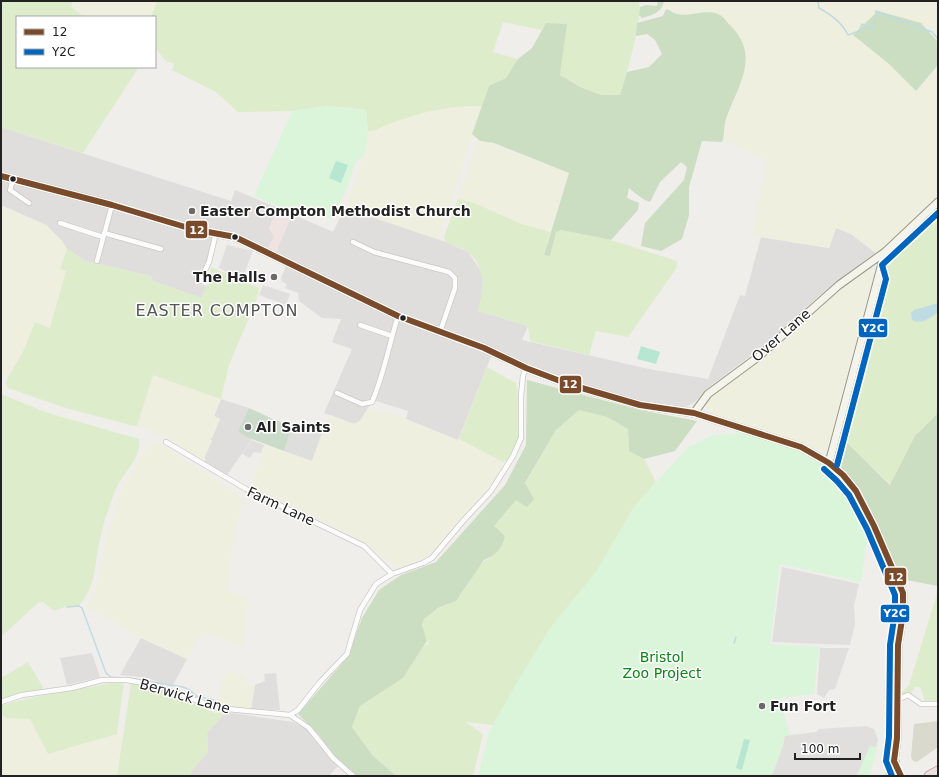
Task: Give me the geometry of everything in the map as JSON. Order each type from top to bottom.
[{"type":"highway","points":[[929,776],[938,771]]},
{"type":"main road","points":[[1,176],[112,205],[192,229],[216,233],[247,242],[398,316],[484,348],[526,368],[568,384],[640,405],[694,413],[801,447],[829,463],[843,475],[856,491],[901,586],[904,601],[898,645],[894,761],[890,776]]},
{"type":"main road","name":"Over Lane","points":[[694,413],[708,394],[758,357],[839,285],[885,252],[938,202]]},
{"type":"main road","points":[[829,463],[885,252]]},
{"type":"main road","points":[[872,262],[878,277]]},
{"type":"main road","points":[[894,761],[901,776]]},
{"type":"street","points":[[13,179],[10,190],[29,203]]},
{"type":"street","points":[[97,261],[112,205]]},
{"type":"street","points":[[69,226],[71,219]]},
{"type":"street","points":[[60,223],[161,249]]},
{"type":"street","points":[[200,281],[209,262],[216,233]]},
{"type":"street","points":[[353,242],[374,252],[449,272],[453,275],[456,281],[455,288],[440,332]]},
{"type":"street","points":[[337,393],[362,404],[372,402],[383,374],[398,316]]},
{"type":"street","points":[[360,325],[392,336]]},
{"type":"street","points":[[354,776],[333,758],[320,740],[300,721],[290,715],[298,710],[320,682],[347,654],[365,600],[376,584],[392,574],[423,563],[432,558],[462,521],[491,491],[521,438],[521,396],[523,376],[526,368]]},
{"type":"street","points":[[340,402],[342,396]]},
{"type":"street","name":"Farm Lane","points":[[166,442],[246,489],[364,546],[392,574]]},
{"type":"street","name":"Berwick Lane","points":[[1,702],[22,695],[72,688],[102,680],[127,680],[154,685],[218,708],[290,715]]},
{"type":"street","points":[[897,700],[908,695],[921,704],[938,704]]},
{"type":"street","points":[[298,710],[300,721]]},
{"type":"shaded area","points":[[1,127],[231,201],[235,190],[278,208],[269,228],[274,237],[268,248],[241,235],[214,228],[207,262],[197,283],[207,286],[201,298],[153,281],[151,276],[85,261],[67,249],[62,241],[46,225],[3,206],[1,209]]},
{"type":"shaded area","points":[[278,208],[292,214],[276,252],[268,248],[274,237],[269,228]]},
{"type":"shaded area","points":[[345,208],[446,242],[468,252],[481,271],[484,288],[478,311],[528,326],[522,340],[649,369],[708,379],[740,295],[745,296],[761,237],[829,248],[836,228],[851,234],[876,253],[820,295],[758,350],[709,387],[695,402],[684,408],[636,401],[524,364],[494,349],[458,440],[406,419],[408,411],[373,400],[360,421],[354,424],[324,413],[352,349],[332,342],[341,319],[322,318],[299,301],[298,293],[285,288],[287,284],[282,282],[281,278],[289,259],[276,252],[292,214],[333,232]]},
{"type":"shaded area","points":[[227,245],[253,251],[242,279],[219,268]]},
{"type":"shaded area","points":[[263,285],[290,294],[286,305],[259,295]]},
{"type":"shaded area","points":[[221,399],[249,408],[238,431],[252,439],[227,475],[204,463],[204,458],[212,441],[209,439],[212,438],[220,419],[214,416]]},
{"type":"shaded area","points":[[292,426],[322,433],[312,461],[284,451]]},
{"type":"shaded area","points":[[252,440],[264,445],[261,453],[254,452],[250,458],[242,454]]},
{"type":"shaded area","points":[[782,567],[859,584],[854,605],[855,624],[850,645],[772,642]]},
{"type":"shaded area","points":[[141,638],[187,659],[172,687],[148,678],[120,675]]},
{"type":"shaded area","points":[[820,648],[849,648],[835,689],[829,690],[824,698],[817,694]]},
{"type":"shaded area","points":[[92,653],[100,677],[67,685],[60,658]]},
{"type":"shaded area","points":[[276,673],[280,710],[251,709],[255,685],[265,681],[264,674]]},
{"type":"shaded area","points":[[226,712],[293,722],[307,729],[339,765],[329,776],[190,776],[191,771],[208,752],[207,733]]},
{"type":"shaded area","points":[[938,721],[938,747],[917,762],[913,761],[911,757],[914,724]]},
{"type":"shaded area","points":[[866,726],[874,729],[878,740],[876,747],[870,746],[857,775],[772,776],[785,736],[816,732],[819,729]]},
{"type":"green space","points":[[1,1],[73,1],[71,7],[83,16],[16,16],[16,68],[138,68],[83,153],[1,127]]},
{"type":"green space","points":[[74,1],[157,1],[151,16],[83,16],[71,7]]},
{"type":"green space","points":[[157,1],[633,1],[639,2],[640,10],[633,48],[620,95],[601,95],[580,87],[560,75],[566,24],[546,23],[542,30],[503,22],[493,52],[518,59],[506,78],[489,86],[482,106],[454,107],[426,112],[399,120],[373,131],[368,131],[366,110],[360,109],[328,106],[291,111],[238,112],[216,92],[172,70],[174,64],[166,61],[156,49],[156,16],[151,16]]},
{"type":"green space","points":[[658,1],[664,1],[659,11],[642,18],[639,15],[640,7],[646,5],[657,6]]},
{"type":"green space","points":[[664,1],[938,1],[938,42],[921,23],[878,11],[889,64],[916,91],[938,65],[938,198],[920,211],[900,234],[895,235],[876,253],[851,234],[837,228],[840,216],[829,248],[761,237],[753,234],[756,207],[766,164],[765,160],[723,140],[723,130],[727,116],[737,94],[747,60],[713,13],[678,14],[663,6]]},
{"type":"green space","points":[[666,9],[682,15],[710,12],[720,15],[740,37],[746,59],[741,81],[726,119],[722,142],[702,141],[689,187],[689,215],[682,239],[661,251],[641,246],[645,223],[684,180],[687,167],[681,162],[660,182],[650,202],[629,188],[627,198],[639,203],[638,210],[611,240],[561,230],[556,232],[550,256],[544,255],[569,173],[494,143],[480,141],[472,134],[489,86],[506,78],[518,59],[532,48],[546,23],[567,24],[560,75],[580,87],[601,95],[620,95],[627,72],[649,67],[662,54],[655,40],[647,34],[636,36],[637,23],[663,16]]},
{"type":"green space","points":[[878,11],[921,23],[938,42],[938,65],[916,91],[889,64],[853,35]]},
{"type":"green space","points":[[466,105],[482,106],[472,134],[453,199],[438,239],[345,208],[364,156],[368,131],[413,115]]},
{"type":"green space","points":[[328,106],[366,110],[368,131],[364,156],[356,162],[346,191],[331,219],[304,208],[300,215],[254,196],[292,111]]},
{"type":"green space","points":[[478,139],[569,173],[550,232],[519,223],[474,203],[458,199]]},
{"type":"green space","points":[[336,161],[348,165],[341,183],[329,178]]},
{"type":"green space","points":[[458,199],[474,203],[519,223],[550,232],[544,255],[550,255],[556,232],[561,230],[611,240],[677,261],[676,269],[628,337],[596,331],[589,355],[530,341],[528,326],[478,311],[482,288],[479,266],[469,253],[446,242],[444,237]]},
{"type":"green space","points":[[3,206],[46,225],[62,241],[67,249],[60,269],[66,271],[50,328],[35,323],[23,352],[9,375],[1,374],[1,209]]},
{"type":"green space","points":[[938,215],[938,531],[847,444],[883,267],[907,234]]},
{"type":"green space","points":[[67,249],[85,261],[151,276],[153,281],[201,298],[207,286],[211,267],[259,288],[257,299],[229,365],[221,399],[153,375],[137,426],[133,426],[63,407],[8,388],[6,383],[8,377],[23,352],[35,322],[50,328],[66,271],[60,269]]},
{"type":"green space","points":[[870,269],[873,274],[826,452],[711,415],[706,407],[706,400],[750,367],[856,275]]},
{"type":"green space","points":[[641,346],[660,352],[656,364],[637,359]]},
{"type":"green space","points":[[487,367],[516,383],[519,406],[518,438],[508,460],[503,462],[459,439]]},
{"type":"green space","points":[[153,375],[221,399],[214,416],[220,419],[212,438],[209,439],[212,441],[204,458],[206,459],[204,463],[171,440],[137,426]]},
{"type":"green space","points":[[527,380],[640,410],[697,421],[675,451],[644,459],[629,451],[628,429],[607,417],[579,410],[556,430],[525,483],[534,499],[527,507],[516,500],[494,526],[505,536],[500,548],[495,554],[484,560],[456,601],[438,608],[424,619],[422,625],[427,641],[403,678],[360,706],[352,727],[373,756],[396,776],[358,776],[336,758],[318,734],[298,714],[347,658],[362,618],[379,590],[401,575],[436,562],[505,485],[526,445]]},
{"type":"green space","points":[[1,394],[45,412],[139,439],[139,446],[135,459],[115,491],[102,531],[91,584],[84,599],[78,607],[67,606],[54,611],[43,602],[38,603],[1,637]]},
{"type":"green space","points":[[848,400],[854,404],[847,443],[890,485],[915,436],[938,413],[938,586],[901,579],[854,483],[833,461]]},
{"type":"green space","points":[[249,408],[292,426],[284,451],[247,437],[238,431]]},
{"type":"green space","points":[[369,409],[403,416],[406,419],[474,447],[503,462],[497,477],[479,503],[434,553],[424,561],[412,566],[396,567],[357,538],[251,487],[264,445],[312,461],[330,415],[354,424],[360,421]]},
{"type":"green space","points":[[579,410],[607,417],[628,429],[629,451],[644,459],[656,482],[634,507],[596,572],[551,627],[493,725],[466,722],[483,734],[473,776],[396,776],[373,756],[352,727],[360,706],[403,678],[425,645],[429,645],[424,634],[423,627],[425,617],[433,611],[456,600],[480,565],[490,558],[494,526],[516,500],[556,430]]},
{"type":"green space","name":"Bristol Zoo Project","points":[[746,433],[800,450],[827,466],[844,481],[869,524],[861,582],[780,564],[770,644],[819,647],[814,694],[780,698],[790,735],[816,732],[819,729],[832,728],[866,726],[874,729],[877,739],[877,746],[869,776],[478,776],[489,732],[517,682],[551,627],[596,572],[634,507],[687,448],[712,435]]},
{"type":"green space","points":[[155,440],[241,497],[242,504],[232,549],[228,589],[230,592],[235,594],[248,596],[243,647],[204,632],[187,659],[141,638],[86,607],[95,590],[108,532],[122,489],[148,446]]},
{"type":"green space","points":[[938,582],[938,701],[925,703],[921,688],[916,686],[909,696],[903,700],[901,693],[909,685],[936,597]]},
{"type":"green space","points":[[28,662],[43,687],[42,690],[19,693],[1,700],[1,678]]},
{"type":"green space","points":[[226,671],[246,676],[244,684],[255,685],[251,709],[215,703]]},
{"type":"green space","points":[[124,682],[117,734],[48,754],[30,719],[6,718],[1,713],[1,706],[20,700],[104,684]]},
{"type":"green space","points":[[131,683],[153,687],[215,713],[226,712],[207,733],[208,752],[191,771],[190,776],[117,776]]},
{"type":"green space","points":[[1,713],[6,718],[30,719],[48,754],[122,733],[117,776],[1,776]]},
{"type":"green space","points":[[744,739],[750,740],[742,770],[736,768]]},
{"type":"water","points":[[938,303],[938,312],[926,320],[919,322],[912,320],[911,313],[914,310]]},
{"type":"waterway","points":[[818,1],[819,8],[836,20],[848,35],[859,31],[862,24],[871,29],[875,21],[876,11],[932,32],[938,39]]},
{"type":"waterway","points":[[67,607],[79,606],[82,608],[106,673],[111,677],[125,678]]},
{"type":"waterway","points":[[734,643],[736,637]]},
{"type":"waterway","points":[[129,678],[183,687],[190,690],[196,696],[214,700]]},
{"type":"transit line","name":"12","points":[[1,176],[112,205],[192,229],[235,237],[398,316],[484,348],[526,368],[568,384],[640,405],[694,413],[801,447],[829,463],[843,475],[856,491],[874,526],[903,593],[903,613],[898,645],[897,738],[894,761],[901,776]]},
{"type":"transit line","name":"Y2C","points":[[837,465],[886,279],[882,265],[938,213]]},
{"type":"transit line","name":"Y2C","points":[[824,469],[849,495],[867,529],[895,595],[895,612],[890,645],[889,737],[886,761],[892,776]]},
{"type":"place","name":"Easter Compton Methodist Church","points":[[192,211]]},
{"type":"place","name":"The Halls","points":[[274,277]]},
{"type":"place","name":"All Saints","points":[[248,427]]},
{"type":"place","name":"Fun Fort","points":[[762,706]]},
{"type":"district","name":"EASTER COMPTON","points":[[217,310]]}]
